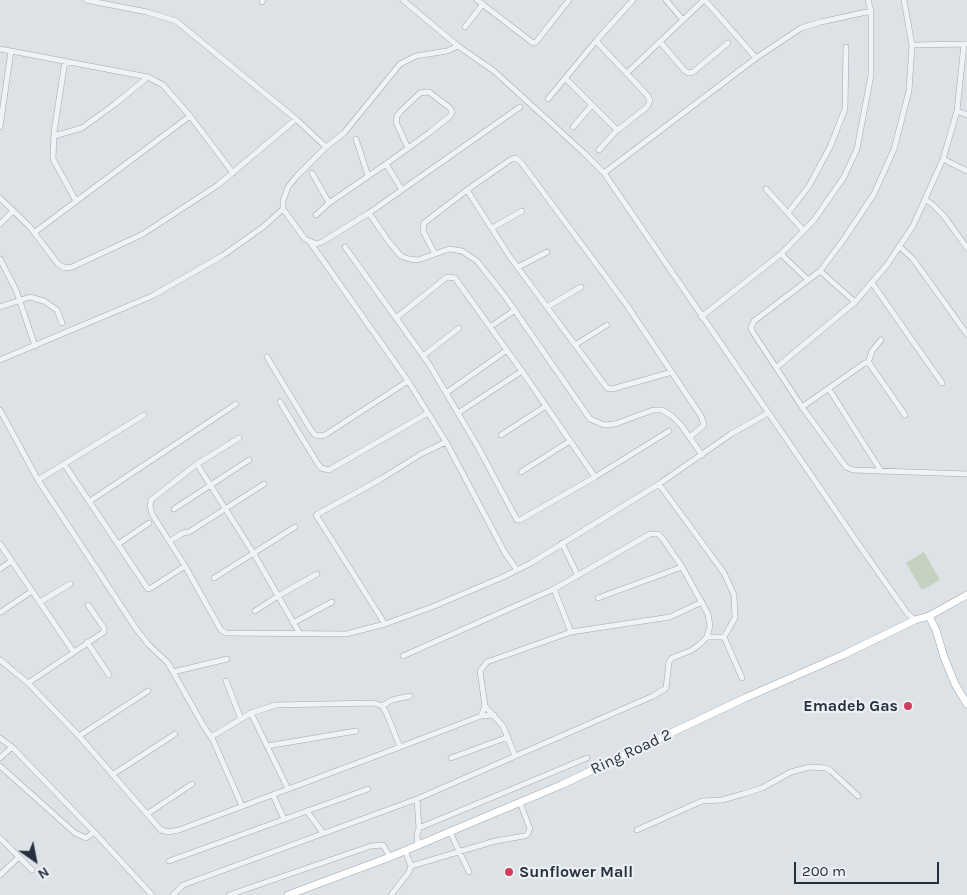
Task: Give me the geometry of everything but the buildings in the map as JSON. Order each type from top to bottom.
[{"type":"main road","name":"Ring Road 2","points":[[288,895],[390,857],[656,742],[745,698],[844,655],[915,620],[929,616],[967,595]]},
{"type":"main road","points":[[929,616],[936,630],[955,684],[967,704]]},
{"type":"street","points":[[86,0],[147,12],[176,21],[296,119],[326,147]]},
{"type":"street","points":[[403,0],[458,46],[494,71],[604,173],[857,542],[907,613],[915,620]]},
{"type":"street","points":[[477,0],[533,43],[536,42],[566,1]]},
{"type":"street","points":[[548,99],[633,0]]},
{"type":"street","points":[[666,0],[683,20]]},
{"type":"street","points":[[627,73],[705,0],[756,58]]},
{"type":"street","points":[[701,317],[781,254],[814,220],[844,177],[857,150],[871,75],[871,11],[868,0]]},
{"type":"street","points":[[904,0],[912,45],[909,91],[894,149],[874,194],[844,240],[820,271],[754,321],[751,327],[802,406],[846,467],[853,470],[967,474]]},
{"type":"street","points":[[465,27],[483,4]]},
{"type":"street","points":[[604,173],[756,58],[801,28],[871,11]]},
{"type":"street","points":[[596,41],[648,96],[650,101],[647,107],[618,129],[599,150]]},
{"type":"street","points":[[660,42],[689,72],[693,72],[728,43]]},
{"type":"street","points":[[777,367],[854,302],[887,265],[913,226],[944,159],[957,111],[965,64],[966,44],[912,45]]},
{"type":"street","points":[[458,46],[448,51],[416,56],[400,64],[344,133],[326,147],[288,187],[283,201],[283,209],[305,239],[316,244],[322,242],[369,213],[520,107]]},
{"type":"street","points":[[788,213],[809,186],[826,155],[844,109],[846,47]]},
{"type":"street","points":[[0,49],[148,77],[163,85],[190,116],[233,173]]},
{"type":"street","points":[[0,127],[11,51]]},
{"type":"street","points":[[65,61],[54,136],[53,159],[76,201]]},
{"type":"street","points":[[54,136],[82,128],[116,104],[148,77]]},
{"type":"street","points":[[566,79],[618,129]]},
{"type":"street","points":[[316,215],[329,203],[386,164],[408,148],[450,116],[452,112],[450,108],[429,92],[420,93],[397,116],[396,122],[408,148]]},
{"type":"street","points":[[573,127],[592,104]]},
{"type":"street","points":[[957,111],[967,115]]},
{"type":"street","points":[[34,232],[190,116]]},
{"type":"street","points":[[0,198],[34,232],[58,264],[65,268],[72,267],[143,234],[218,185],[296,119]]},
{"type":"street","points":[[356,139],[368,176]]},
{"type":"street","points":[[436,254],[422,232],[424,223],[510,160],[515,158],[520,161],[626,304],[700,416],[704,425],[690,437]]},
{"type":"street","points":[[944,159],[967,171]]},
{"type":"street","points":[[386,164],[402,190]]},
{"type":"street","points":[[312,173],[329,203]]},
{"type":"street","points":[[766,189],[804,231]]},
{"type":"street","points":[[468,190],[518,267],[608,388],[612,389],[672,372]]},
{"type":"street","points":[[926,200],[933,204],[944,216],[967,248]]},
{"type":"street","points":[[0,360],[117,312],[174,285],[222,256],[263,227],[283,209]]},
{"type":"street","points":[[0,224],[13,211]]},
{"type":"street","points":[[492,228],[522,211]]},
{"type":"street","points":[[369,213],[389,242],[401,256],[409,260],[418,260],[449,249],[462,251],[478,261],[515,310],[590,419],[604,424],[615,424],[653,410],[662,410],[672,416],[702,455]]},
{"type":"street","points":[[310,242],[408,381],[446,442],[505,553],[517,570]]},
{"type":"street","points":[[899,246],[913,259],[967,334]]},
{"type":"street","points":[[346,247],[424,356],[517,520],[595,477],[669,431]]},
{"type":"street","points":[[518,267],[547,252]]},
{"type":"street","points":[[781,254],[808,280]]},
{"type":"street","points":[[0,259],[16,290],[35,346]]},
{"type":"street","points":[[820,271],[854,302]]},
{"type":"street","points":[[396,318],[447,277],[455,278],[595,477]]},
{"type":"street","points":[[872,283],[942,383]]},
{"type":"street","points":[[547,307],[581,287]]},
{"type":"street","points":[[0,307],[30,297],[44,301],[57,310],[62,323]]},
{"type":"street","points":[[490,327],[515,310]]},
{"type":"street","points":[[575,345],[607,325]]},
{"type":"street","points":[[424,356],[459,328]]},
{"type":"street","points":[[868,363],[872,351],[881,340]]},
{"type":"street","points":[[446,393],[507,350]]},
{"type":"street","points":[[267,357],[311,430],[315,435],[320,436],[325,435],[408,381]]},
{"type":"street","points":[[802,406],[865,363],[868,363]]},
{"type":"street","points":[[868,363],[872,365],[905,415]]},
{"type":"street","points":[[458,413],[522,371]]},
{"type":"street","points":[[829,388],[881,471]]},
{"type":"street","points":[[280,402],[318,464],[321,468],[329,470],[428,413]]},
{"type":"street","points":[[90,502],[236,404]]},
{"type":"street","points":[[501,435],[546,406]]},
{"type":"street","points":[[239,438],[197,464],[151,500],[152,514],[185,566],[221,630],[226,633],[346,634],[385,624],[432,607],[517,570],[659,484],[731,434],[768,413]]},
{"type":"street","points":[[1,414],[38,480],[137,630],[173,672],[211,736],[242,806]]},
{"type":"street","points":[[38,480],[144,415]]},
{"type":"street","points":[[521,472],[570,441]]},
{"type":"street","points":[[385,624],[316,515],[381,479],[421,454],[446,442]]},
{"type":"street","points":[[174,509],[249,460]]},
{"type":"street","points":[[64,464],[148,589],[185,566]]},
{"type":"street","points":[[197,464],[254,554],[300,634]]},
{"type":"street","points":[[170,541],[226,510],[264,484]]},
{"type":"street","points":[[659,484],[724,573],[734,596],[735,618],[724,637]]},
{"type":"street","points":[[118,544],[149,523]]},
{"type":"street","points":[[214,578],[295,528]]},
{"type":"street","points":[[173,895],[183,885],[417,799],[663,691],[667,685],[669,662],[672,658],[692,650],[700,644],[710,626],[708,614],[682,567],[663,539],[658,534],[650,534],[554,590],[403,656]]},
{"type":"street","points":[[562,543],[578,576]]},
{"type":"street","points":[[0,544],[73,651]]},
{"type":"street","points":[[0,569],[11,561]]},
{"type":"street","points":[[598,598],[682,567]]},
{"type":"street","points":[[255,612],[278,596],[317,574]]},
{"type":"street","points":[[40,602],[70,584]]},
{"type":"street","points":[[554,590],[571,632]]},
{"type":"street","points":[[2,612],[32,591]]},
{"type":"street","points":[[293,623],[332,602]]},
{"type":"street","points":[[481,716],[485,706],[480,671],[487,662],[571,632],[670,617],[702,602]]},
{"type":"street","points":[[28,683],[105,630],[88,605]]},
{"type":"street","points":[[706,636],[724,637]]},
{"type":"street","points":[[724,637],[742,678]]},
{"type":"street","points":[[87,642],[109,675]]},
{"type":"street","points":[[173,672],[227,659]]},
{"type":"street","points":[[0,660],[28,683],[79,736],[161,830],[168,832],[273,795],[481,716],[494,715]]},
{"type":"street","points":[[226,681],[241,719]]},
{"type":"street","points":[[79,736],[148,691]]},
{"type":"street","points":[[382,706],[392,700],[410,696]]},
{"type":"street","points":[[211,736],[251,713],[276,705],[374,703],[382,706],[386,712],[400,747]]},
{"type":"street","points":[[485,706],[503,726],[515,756]]},
{"type":"street","points":[[251,713],[288,789]]},
{"type":"street","points":[[267,746],[356,732]]},
{"type":"street","points":[[112,774],[176,734]]},
{"type":"street","points":[[451,758],[508,737]]},
{"type":"street","points":[[0,738],[94,832],[152,895]]},
{"type":"street","points":[[0,758],[12,748]]},
{"type":"street","points":[[419,828],[587,758]]},
{"type":"street","points":[[0,766],[75,833],[86,838],[94,832]]},
{"type":"street","points":[[638,830],[702,800],[722,800],[743,794],[762,788],[791,772],[810,767],[826,768],[831,771],[858,796]]},
{"type":"street","points":[[147,814],[192,784]]},
{"type":"street","points":[[169,861],[368,788]]},
{"type":"street","points":[[273,795],[284,819]]},
{"type":"street","points":[[417,799],[418,845]]},
{"type":"street","points":[[411,866],[495,841],[521,838],[527,835],[530,826],[520,802]]},
{"type":"street","points":[[307,811],[323,833]]},
{"type":"street","points":[[450,832],[469,872]]},
{"type":"street","points":[[0,838],[32,870]]},
{"type":"street","points":[[229,895],[371,846],[383,846],[390,857]]},
{"type":"street","points":[[391,895],[409,872],[411,866],[406,850]]},
{"type":"street","points":[[0,875],[19,857]]},
{"type":"green space","points":[[924,552],[940,580],[922,590],[906,563]]},
{"type":"place","name":"Emadeb Gas","points":[[908,706]]},
{"type":"place","name":"Sunflower Mall","points":[[509,872]]}]
